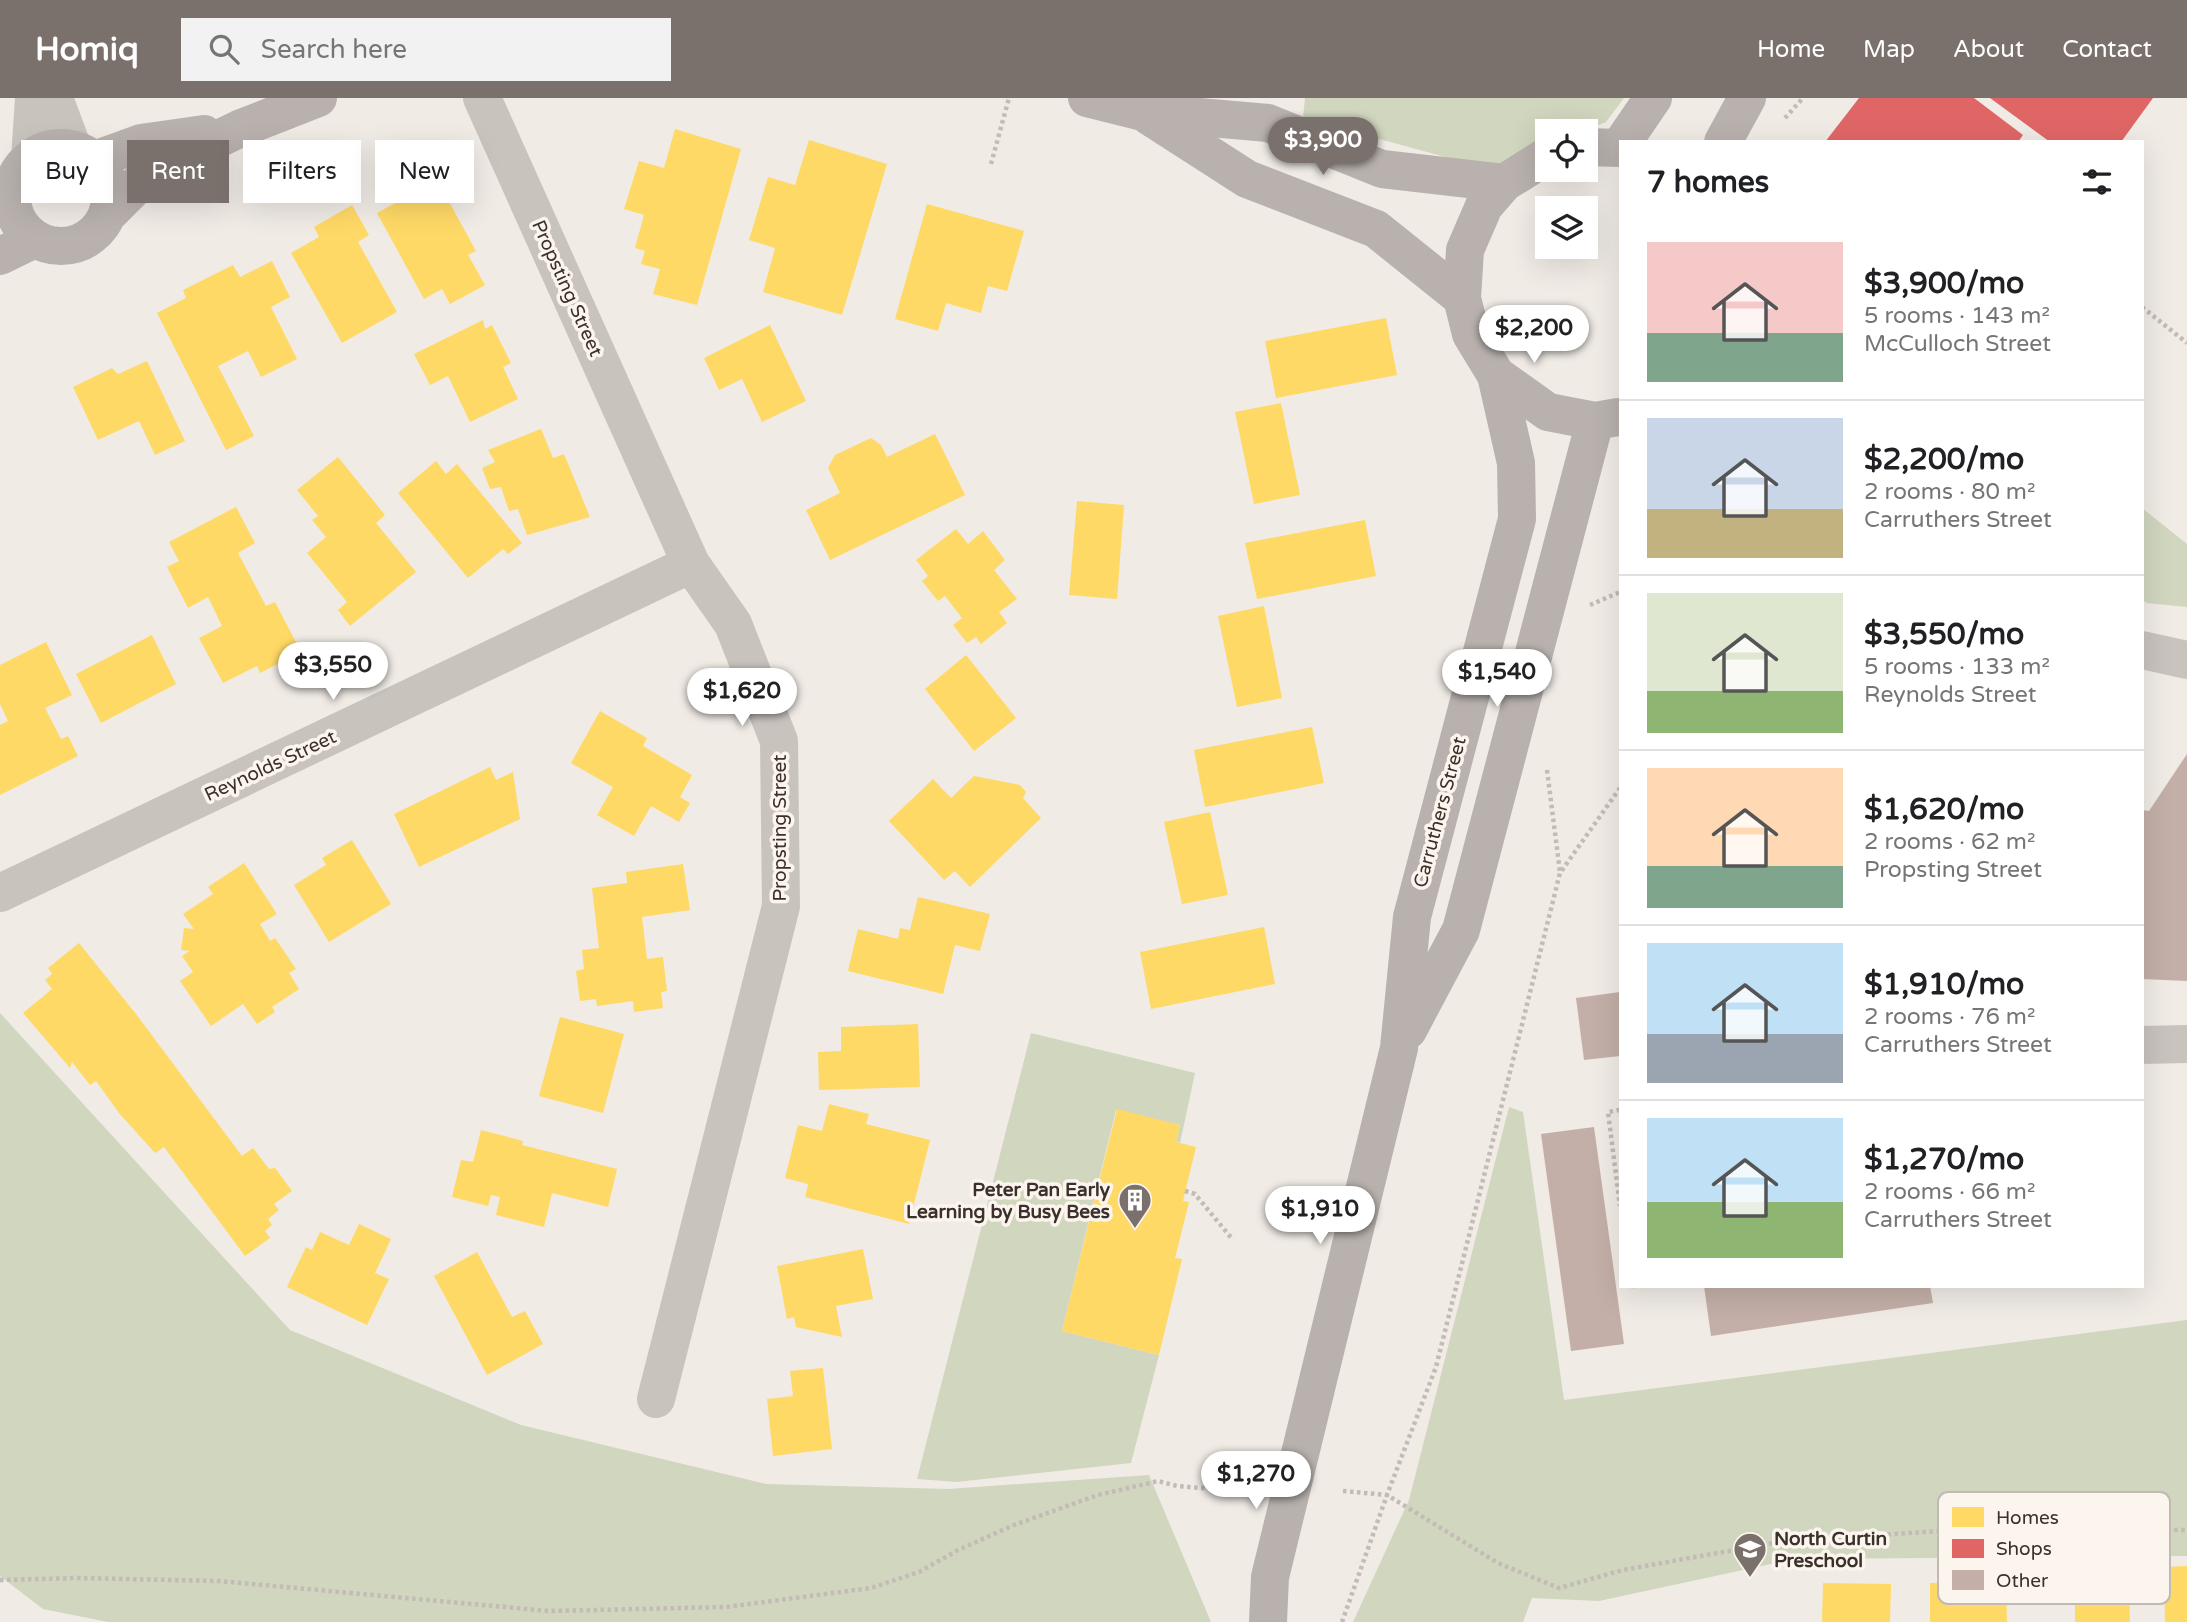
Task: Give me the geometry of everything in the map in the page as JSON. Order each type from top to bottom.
[{"type":"main road","points":[[21,170],[6,209],[15,214],[23,229],[45,244],[62,247],[79,244],[99,229],[108,214],[150,172],[239,129],[318,98]]},
{"type":"main road","points":[[1087,98],[1143,112],[1268,123],[1382,169],[1504,183]]},
{"type":"main road","points":[[1614,146],[1653,98]]},
{"type":"main road","points":[[1724,140],[1747,98]]},
{"type":"main road","points":[[1143,112],[1247,179],[1376,229],[1462,298]]},
{"type":"main road","points":[[113,149],[239,129]]},
{"type":"main road","points":[[1535,164],[1504,183],[1484,206],[1465,250],[1462,298],[1471,334],[1496,375],[1548,412],[1608,419]]},
{"type":"main road","points":[[108,214],[109,203]]},
{"type":"main road","points":[[0,256],[35,239]]},
{"type":"main road","name":"Carruthers Street","points":[[1268,1622],[1270,1577],[1399,1048],[1412,917],[1517,519],[1516,463],[1496,375]]},
{"type":"main road","name":"Carruthers Street","points":[[1399,1048],[1461,930],[1608,419]]},
{"type":"main road","name":"Carruthers Street","points":[[1247,1622],[1270,1577]]},
{"type":"street","points":[[31,140],[34,98]]},
{"type":"street","points":[[54,98],[75,140]]},
{"type":"street","name":"Propsting Street","points":[[482,98],[691,564],[733,624],[779,741],[781,906],[656,1399]]},
{"type":"street","name":"Reynolds Street","points":[[0,893],[691,564]]},
{"type":"street","points":[[2144,650],[2187,660]]},
{"type":"street","points":[[2144,1045],[2187,1044]]},
{"type":"path","points":[[991,164],[1009,98]]},
{"type":"path","points":[[2144,309],[2187,343]]},
{"type":"path","points":[[1590,605],[1619,592]]},
{"type":"path","points":[[1546,763],[1560,873]]},
{"type":"path","points":[[1342,1622],[1436,1367],[1560,873],[1619,789]]},
{"type":"path","points":[[1619,1110],[1608,1112],[1619,1198]]},
{"type":"path","points":[[1185,1191],[1195,1194],[1233,1240]]},
{"type":"path","points":[[0,1580],[78,1578],[219,1581],[549,1611],[726,1607],[871,1588],[919,1573],[958,1550],[1014,1525],[1098,1495],[1158,1481],[1177,1486],[1237,1490]]},
{"type":"path","points":[[1343,1491],[1387,1495],[1498,1563],[1559,1588],[1623,1570],[1779,1542],[1938,1531]]},
{"type":"green space","points":[[1305,98],[1624,98],[1606,122],[1598,125],[1598,119],[1535,119],[1535,150],[1489,169],[1303,118]]},
{"type":"green space","points":[[2144,510],[2187,544],[2187,607],[2144,601]]},
{"type":"green space","points":[[0,1013],[290,1330],[521,1425],[766,1484],[948,1489],[1149,1475],[1211,1622],[108,1622],[43,1609],[0,1576]]},
{"type":"green space","points":[[1031,1033],[1195,1073],[1180,1143],[1176,1142],[1180,1125],[1116,1110],[1062,1331],[1159,1355],[1131,1463],[957,1482],[917,1479]]},
{"type":"green space","points":[[1509,1107],[1523,1112],[1564,1400],[2187,1320],[2187,1556],[2170,1556],[2170,1492],[1938,1492],[1938,1558],[1794,1559],[1599,1601],[1532,1598],[1523,1622],[1353,1622],[1409,1500]]},
{"type":"building: Homes","points":[[675,129],[741,149],[697,305],[653,294],[660,269],[641,264],[645,251],[635,248],[644,215],[624,209],[639,161],[664,168]]},
{"type":"building: Homes","points":[[809,140],[887,164],[842,315],[763,292],[775,248],[749,240],[768,177],[795,185]]},
{"type":"building: Homes","points":[[395,203],[450,203],[476,251],[468,255],[485,285],[450,304],[442,289],[424,299],[377,213]]},
{"type":"building: Homes","points":[[927,204],[1024,231],[1007,291],[988,286],[981,313],[946,303],[938,331],[895,319]]},
{"type":"building: Homes","points":[[352,205],[369,235],[358,242],[397,312],[342,343],[291,253],[319,237],[314,227]]},
{"type":"building: Homes","points":[[272,261],[290,297],[271,307],[297,359],[261,377],[248,351],[218,366],[254,436],[226,450],[157,313],[186,298],[183,290],[233,265],[240,277]]},
{"type":"building: Homes","points":[[1386,318],[1397,375],[1276,398],[1265,341]]},
{"type":"building: Homes","points":[[483,320],[485,329],[492,325],[511,363],[503,367],[518,399],[470,422],[448,376],[430,385],[414,354]]},
{"type":"building: Homes","points":[[770,325],[806,401],[762,422],[742,379],[719,390],[704,358]]},
{"type":"building: Homes","points":[[147,361],[185,441],[155,455],[139,421],[98,440],[73,387],[112,368],[118,374]]},
{"type":"building: Homes","points":[[1281,403],[1300,495],[1254,504],[1235,412]]},
{"type":"building: Homes","points":[[541,429],[553,458],[564,454],[590,517],[527,535],[518,509],[509,511],[501,487],[490,489],[482,468],[495,462],[488,450]]},
{"type":"building: Homes","points":[[935,434],[965,495],[830,560],[806,510],[840,493],[828,468],[835,455],[871,438],[881,445],[887,457]]},
{"type":"building: Homes","points":[[338,457],[385,515],[376,523],[416,572],[350,626],[338,610],[347,602],[307,553],[326,537],[312,520],[318,516],[297,490]]},
{"type":"building: Homes","points":[[436,461],[446,474],[457,464],[522,543],[508,554],[503,549],[468,578],[398,493]]},
{"type":"building: Homes","points":[[1077,501],[1124,505],[1117,599],[1069,595]]},
{"type":"building: Homes","points":[[236,507],[255,543],[238,553],[266,606],[275,602],[301,652],[260,673],[257,666],[223,683],[199,638],[222,626],[208,597],[188,608],[167,567],[179,561],[169,542]]},
{"type":"building: Homes","points":[[1365,520],[1376,576],[1257,599],[1245,543]]},
{"type":"building: Homes","points":[[956,529],[968,544],[983,531],[1005,560],[994,570],[1017,599],[999,612],[1007,623],[981,644],[976,637],[967,643],[953,625],[962,618],[945,596],[938,601],[922,581],[928,576],[916,560]]},
{"type":"building: Homes","points":[[1264,606],[1282,698],[1237,707],[1218,616]]},
{"type":"building: Homes","points":[[152,635],[176,684],[101,723],[76,674]]},
{"type":"building: Homes","points":[[46,642],[72,695],[45,708],[61,739],[68,736],[78,756],[0,795],[0,725],[8,721],[0,704],[0,665]]},
{"type":"building: Homes","points":[[966,655],[1016,718],[974,751],[925,689]]},
{"type":"building: Homes","points":[[600,711],[647,738],[643,746],[692,775],[680,797],[690,803],[679,822],[651,806],[634,836],[597,815],[613,787],[571,763]]},
{"type":"building: Homes","points":[[1312,727],[1324,783],[1205,807],[1194,750]]},
{"type":"building: Homes","points":[[490,767],[496,780],[513,772],[520,819],[419,867],[394,814]]},
{"type":"building: Homes","points":[[974,776],[1020,785],[1026,792],[1023,798],[1041,818],[970,887],[955,871],[944,880],[889,821],[933,779],[951,798]]},
{"type":"building: Homes","points":[[1210,812],[1228,895],[1182,904],[1164,822]]},
{"type":"building: Homes","points":[[352,840],[391,904],[329,942],[294,885],[326,865],[322,858]]},
{"type":"building: Homes","points":[[244,863],[277,914],[260,924],[270,941],[275,938],[296,969],[289,973],[299,989],[272,1007],[275,1012],[257,1024],[243,1004],[211,1026],[180,981],[193,972],[182,956],[190,951],[181,950],[184,928],[194,929],[183,914],[213,894],[208,887]]},
{"type":"building: Homes","points":[[683,864],[690,910],[642,917],[647,959],[663,957],[667,991],[661,992],[663,1008],[634,1012],[633,1001],[597,1006],[596,999],[580,1001],[576,971],[584,969],[582,950],[599,948],[592,888],[627,883],[626,872]]},
{"type":"building: Homes","points":[[918,897],[990,914],[980,951],[955,945],[943,994],[848,971],[858,929],[898,939],[900,928],[910,930]]},
{"type":"building: Homes","points":[[1264,927],[1275,984],[1151,1009],[1140,952]]},
{"type":"building: Homes","points":[[79,943],[136,1014],[242,1156],[253,1148],[269,1169],[275,1168],[292,1191],[274,1204],[279,1210],[268,1219],[272,1225],[265,1231],[270,1238],[245,1256],[164,1147],[155,1153],[119,1113],[96,1081],[90,1085],[72,1062],[70,1068],[23,1013],[52,989],[45,980],[52,974],[48,968]]},
{"type":"building: Homes","points":[[560,1017],[624,1034],[603,1113],[539,1096]]},
{"type":"building: Homes","points":[[918,1024],[920,1087],[819,1090],[818,1052],[841,1051],[841,1027]]},
{"type":"building: Homes","points":[[829,1104],[869,1114],[866,1124],[930,1140],[909,1224],[805,1197],[808,1184],[785,1178],[798,1125],[822,1131]]},
{"type":"building: Homes","name":"Peter Pan Early Learning by Busy Bees","points":[[1117,1109],[1180,1125],[1176,1142],[1196,1147],[1183,1201],[1189,1202],[1175,1258],[1182,1259],[1159,1355],[1062,1331]]},
{"type":"building: Homes","points":[[481,1130],[523,1141],[522,1145],[617,1169],[608,1207],[552,1193],[544,1227],[496,1215],[500,1197],[491,1195],[488,1206],[452,1197],[461,1160],[473,1162]]},
{"type":"building: Homes","points":[[359,1224],[391,1239],[375,1273],[389,1279],[367,1325],[287,1287],[306,1247],[312,1250],[320,1232],[349,1245]]},
{"type":"building: Homes","points":[[863,1249],[873,1299],[836,1306],[842,1337],[796,1327],[794,1317],[787,1319],[777,1266]]},
{"type":"building: Homes","points":[[477,1252],[512,1317],[525,1311],[543,1344],[487,1375],[434,1276]]},
{"type":"building: Homes","points":[[823,1368],[832,1449],[773,1456],[767,1399],[793,1396],[790,1371]]},
{"type":"building: Homes","points":[[2187,1566],[2187,1622],[2165,1622],[2165,1604],[2170,1604],[2170,1567]]},
{"type":"building: Homes","points":[[1823,1583],[1891,1584],[1890,1622],[1822,1622]]},
{"type":"building: Homes","points":[[1930,1583],[1938,1583],[1938,1604],[2006,1604],[2007,1622],[1930,1622]]},
{"type":"building: Homes","points":[[2075,1604],[2129,1604],[2130,1622],[2075,1622]]},
{"type":"building: Shops","points":[[1859,98],[1974,98],[2023,135],[2019,140],[1827,140]]},
{"type":"building: Shops","points":[[1990,98],[2153,98],[2122,140],[2047,140]]},
{"type":"building: Other","points":[[2187,754],[2187,981],[2144,979],[2144,810],[2149,811]]},
{"type":"building: Other","points":[[1619,992],[1619,1056],[1584,1060],[1576,998]]},
{"type":"building: Other","points":[[1594,1127],[1624,1344],[1571,1351],[1541,1134]]},
{"type":"building: Other","points":[[1704,1288],[1930,1288],[1933,1303],[1711,1336]]},
{"type":"place","name":"Peter Pan Early Learning by Busy Bees","points":[[1135,1230]]},
{"type":"place","name":"North Curtin Preschool","points":[[1750,1579]]}]
